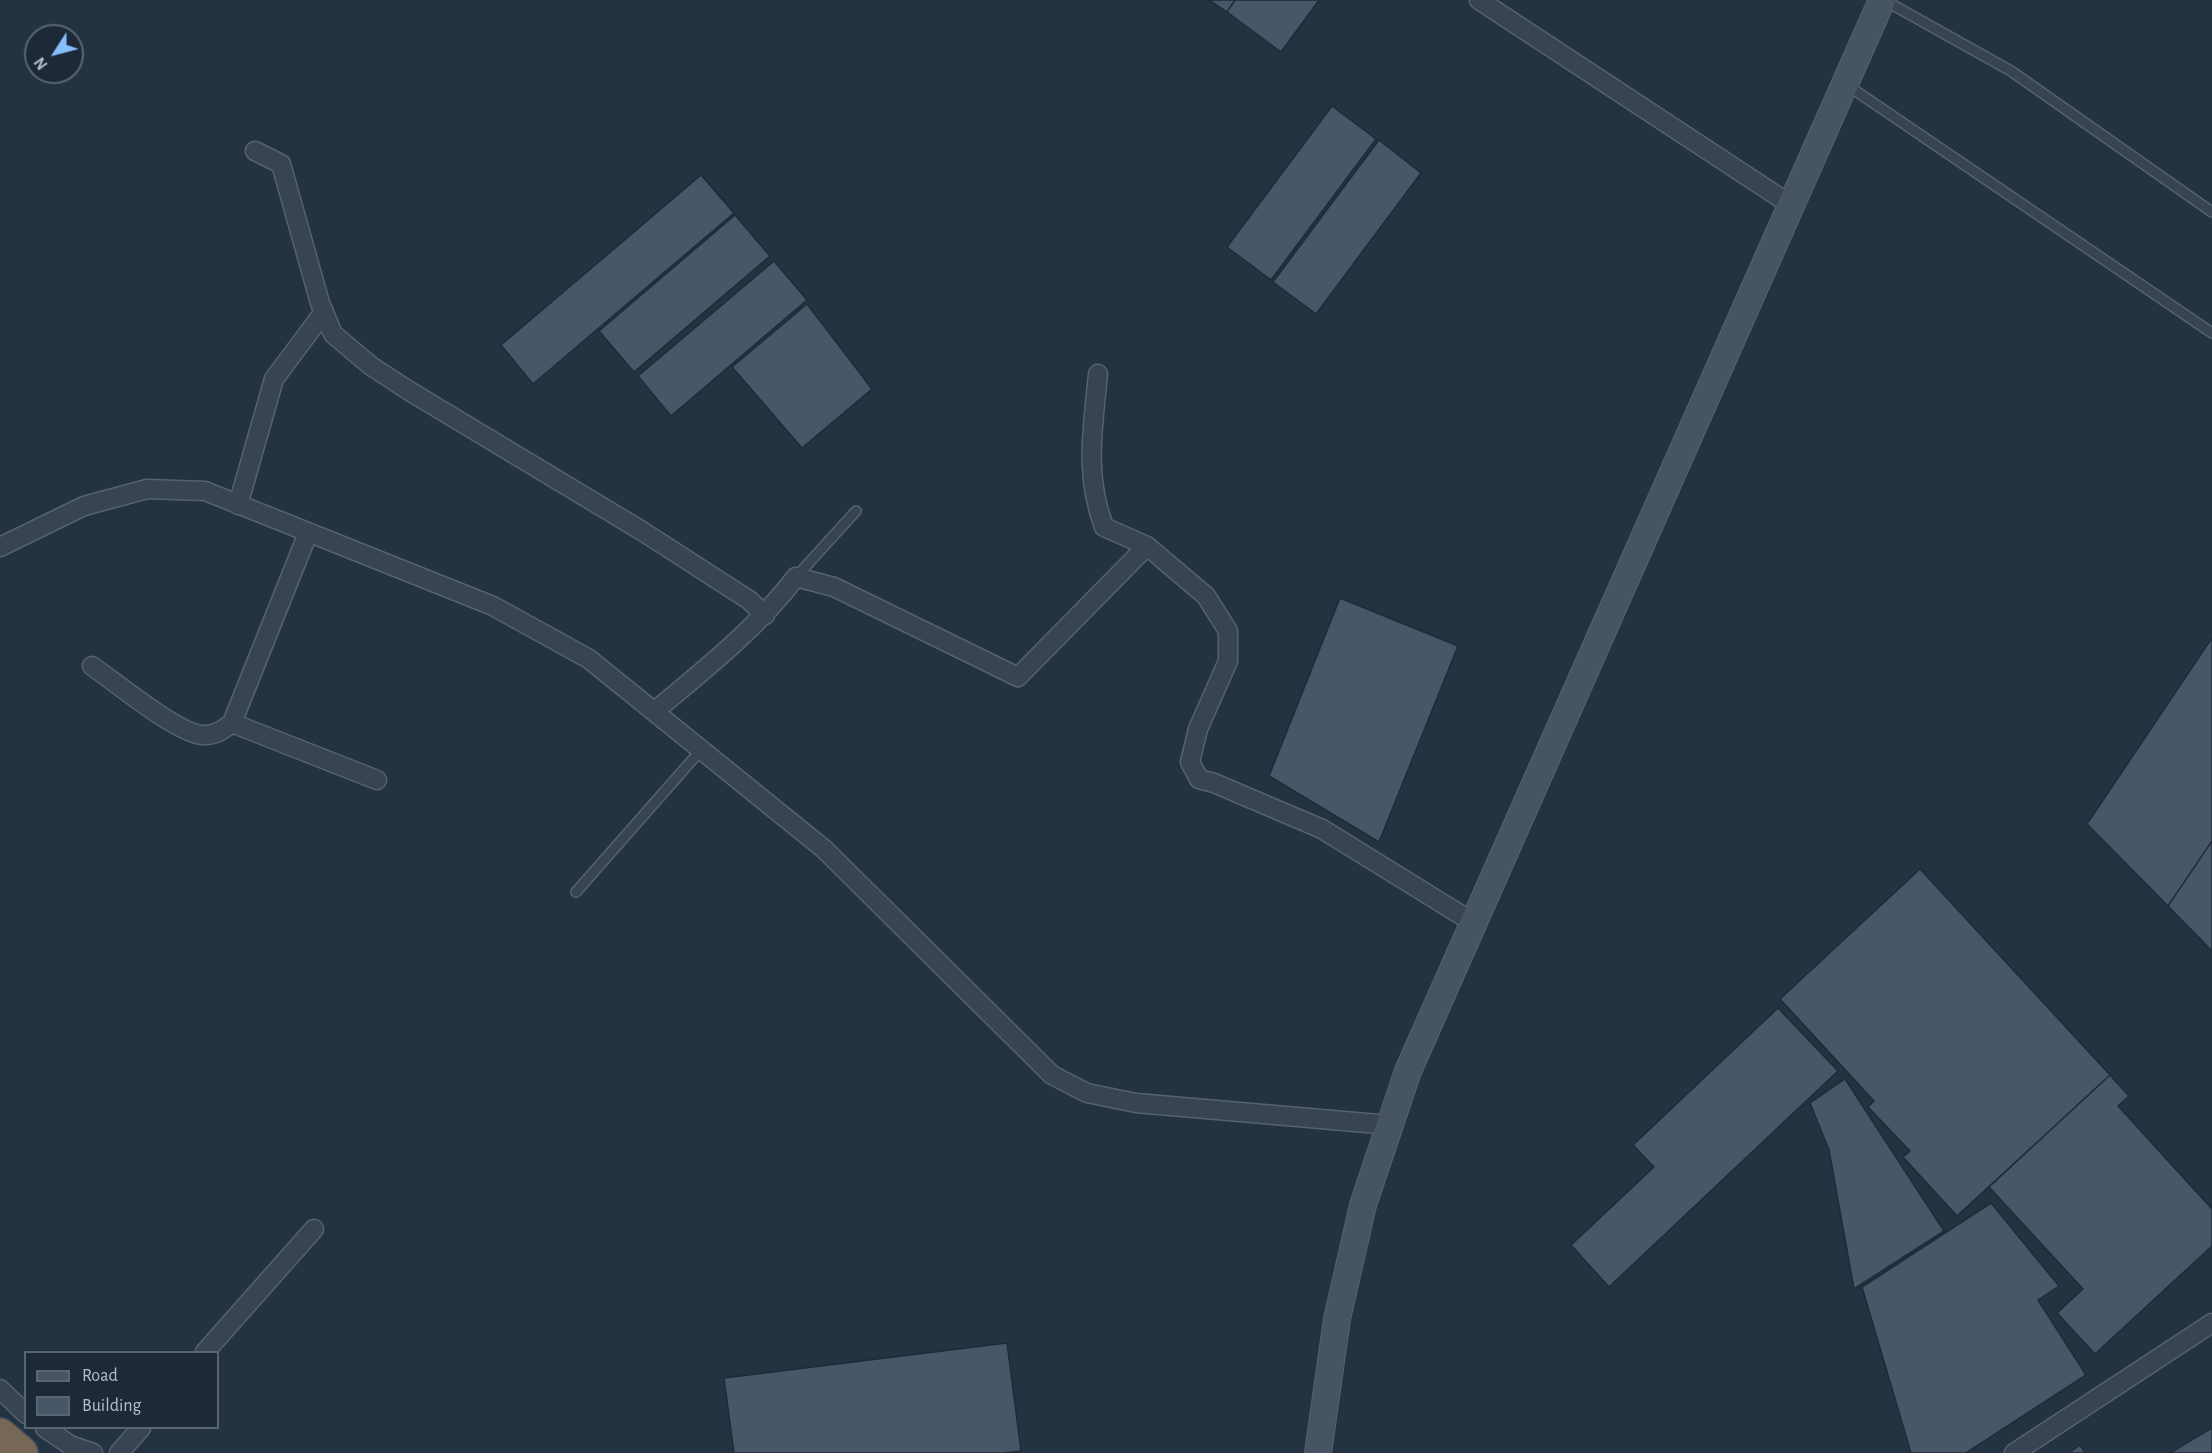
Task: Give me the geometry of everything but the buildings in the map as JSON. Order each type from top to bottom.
[{"type":"highway","points":[[0,1435],[21,1453]]},
{"type":"street","points":[[1479,0],[1791,205]]},
{"type":"street","points":[[1318,1453],[1337,1319],[1363,1205],[1408,1071],[1883,0]]},
{"type":"street","points":[[255,151],[281,164],[324,312],[333,334],[371,366],[642,531],[749,600],[765,615]]},
{"type":"street","points":[[238,504],[274,379],[324,312]]},
{"type":"street","points":[[1098,374],[1090,459],[1094,500],[1104,527],[1147,546],[1206,596],[1228,631],[1228,662],[1198,729],[1190,762],[1199,779],[1214,783],[1322,829],[1474,923]]},
{"type":"street","points":[[0,548],[84,506],[147,489],[206,491],[493,606],[589,659],[824,849],[1052,1075],[1087,1093],[1136,1102],[1390,1125]]},
{"type":"street","points":[[92,666],[174,723],[195,734],[211,735],[232,723],[308,533]]},
{"type":"street","points":[[655,711],[725,653],[765,615],[796,577],[834,587],[1018,677],[1147,546]]},
{"type":"street","points":[[232,723],[377,780]]},
{"type":"street","points":[[207,1351],[314,1229]]},
{"type":"street","points":[[2014,1453],[2212,1323]]},
{"type":"street","points":[[0,1389],[24,1412]]},
{"type":"street","points":[[46,1429],[70,1445],[93,1453]]},
{"type":"street","points":[[119,1453],[140,1429]]},
{"type":"lane","points":[[1883,0],[2011,71],[2212,212]]},
{"type":"lane","points":[[1845,84],[2212,333]]},
{"type":"lane","points":[[796,577],[856,512]]},
{"type":"lane","points":[[576,892],[701,750]]}]
